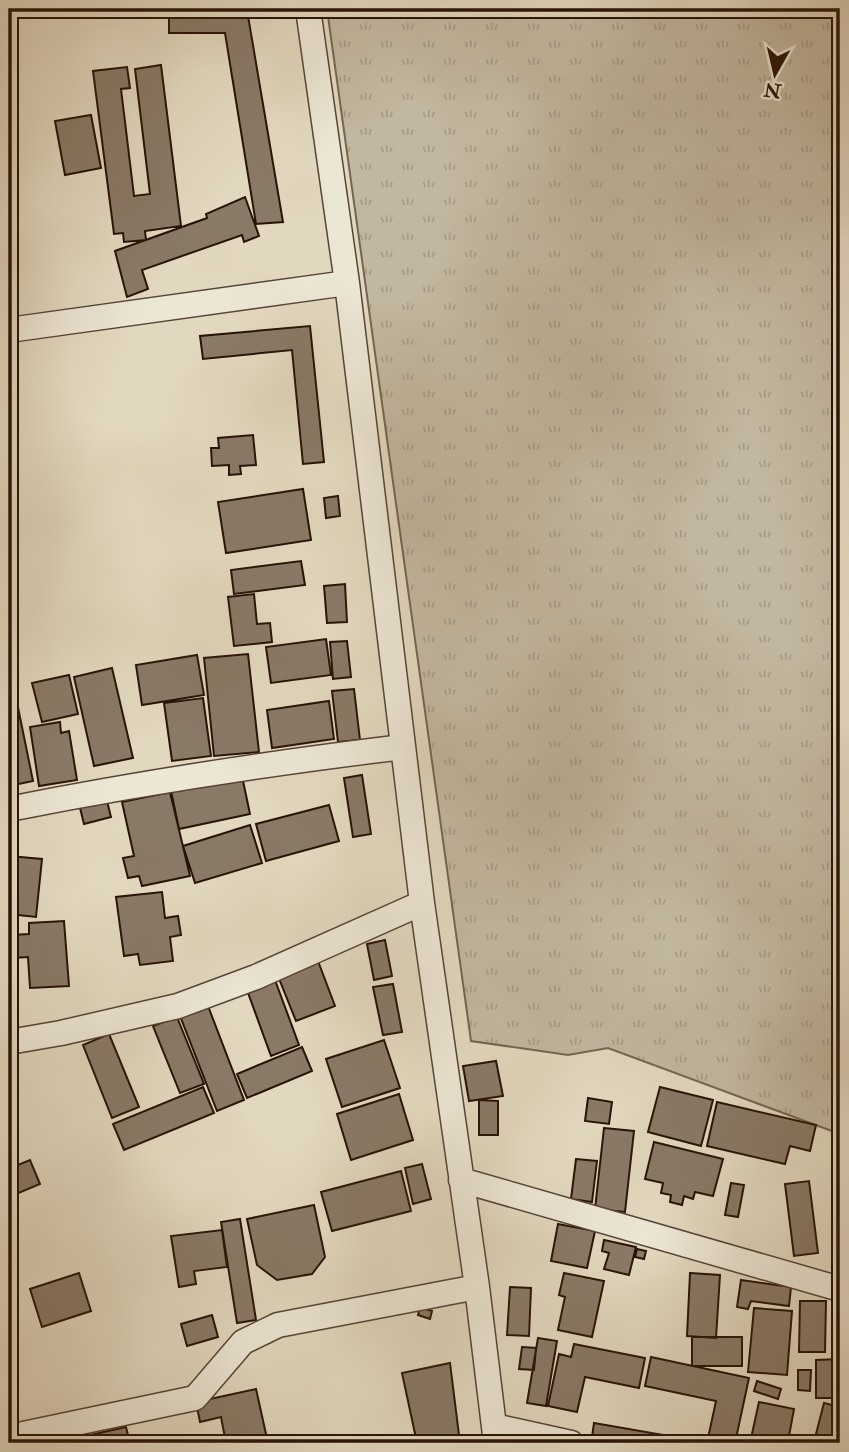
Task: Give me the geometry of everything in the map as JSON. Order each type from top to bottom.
[{"type":"street","points":[[307,9],[347,283],[422,903],[477,1287],[495,1435],[570,1443]]},
{"type":"street","points":[[9,330],[347,283]]},
{"type":"street","points":[[9,809],[114,788],[403,747]]},
{"type":"street","points":[[9,1042],[178,1006],[256,977],[422,903]]},
{"type":"street","points":[[461,1180],[840,1289]]},
{"type":"street","points":[[9,1437],[195,1398],[243,1342],[278,1325],[477,1287]]},
{"type":"green space","points":[[327,9],[840,9],[840,1134],[608,1048],[568,1055],[471,1041]]},
{"type":"building","points":[[169,10],[247,10],[283,222],[256,224],[225,33],[169,33]]},
{"type":"building","points":[[161,65],[181,226],[145,231],[146,240],[124,242],[123,233],[114,234],[93,71],[127,67],[130,88],[121,89],[134,196],[150,194],[135,69]]},
{"type":"building","points":[[91,115],[101,168],[65,175],[55,121]]},
{"type":"building","points":[[245,197],[259,236],[244,242],[242,235],[142,270],[148,289],[127,297],[115,251],[207,218],[206,214]]},
{"type":"building","points":[[310,326],[324,462],[303,464],[292,350],[203,359],[200,336]]},
{"type":"building","points":[[253,435],[256,465],[240,466],[241,474],[229,475],[229,465],[212,466],[211,448],[219,448],[218,438]]},
{"type":"building","points":[[303,489],[311,540],[226,553],[218,502]]},
{"type":"building","points":[[338,496],[340,516],[326,518],[324,498]]},
{"type":"building","points":[[301,561],[305,585],[234,594],[231,570]]},
{"type":"building","points":[[345,584],[347,622],[327,623],[324,586]]},
{"type":"building","points":[[254,594],[257,624],[270,623],[272,642],[234,646],[228,597]]},
{"type":"building","points":[[326,639],[331,675],[271,683],[266,647]]},
{"type":"building","points":[[347,641],[351,677],[333,679],[330,642]]},
{"type":"building","points":[[248,654],[259,752],[214,756],[204,658]]},
{"type":"building","points":[[197,655],[204,695],[142,705],[136,665]]},
{"type":"building","points":[[112,668],[133,758],[94,766],[74,677]]},
{"type":"building","points":[[69,675],[78,714],[42,722],[32,683]]},
{"type":"building","points":[[12,678],[33,781],[9,786],[9,679]]},
{"type":"building","points":[[354,689],[360,740],[338,742],[332,691]]},
{"type":"building","points":[[203,698],[211,756],[172,761],[164,703]]},
{"type":"building","points":[[329,701],[334,739],[272,748],[267,710]]},
{"type":"building","points":[[60,722],[61,733],[69,731],[77,780],[39,786],[30,727]]},
{"type":"building","points":[[362,775],[371,834],[353,837],[344,778]]},
{"type":"building","points":[[242,776],[250,814],[179,829],[171,791]]},
{"type":"building","points":[[170,792],[190,876],[142,886],[139,876],[128,878],[123,858],[134,856],[122,802]]},
{"type":"building","points":[[106,797],[111,817],[84,824],[79,804]]},
{"type":"building","points":[[329,805],[339,841],[266,861],[256,824]]},
{"type":"building","points":[[250,825],[262,863],[195,883],[183,846]]},
{"type":"building","points":[[9,856],[42,859],[36,917],[9,914]]},
{"type":"building","points":[[162,892],[165,918],[178,916],[181,935],[170,937],[173,961],[140,965],[138,954],[124,956],[116,897]]},
{"type":"building","points":[[64,921],[69,986],[30,988],[28,957],[13,958],[11,935],[29,934],[29,923]]},
{"type":"building","points":[[385,940],[392,976],[374,980],[367,944]]},
{"type":"building","points":[[318,961],[335,1006],[296,1021],[278,976]]},
{"type":"building","points":[[275,980],[299,1045],[271,1056],[247,990]]},
{"type":"building","points":[[393,984],[402,1032],[383,1035],[373,987]]},
{"type":"building","points":[[208,1006],[244,1100],[217,1111],[180,1016]]},
{"type":"building","points":[[177,1017],[204,1084],[180,1093],[153,1026]]},
{"type":"building","points":[[109,1034],[139,1107],[112,1118],[83,1045]]},
{"type":"building","points":[[384,1040],[400,1088],[342,1107],[326,1059]]},
{"type":"building","points":[[302,1047],[312,1071],[247,1098],[237,1074]]},
{"type":"building","points":[[496,1061],[503,1096],[469,1101],[463,1066]]},
{"type":"building","points":[[203,1087],[214,1113],[124,1150],[113,1124]]},
{"type":"building","points":[[660,1087],[713,1100],[701,1146],[648,1132]]},
{"type":"building","points":[[399,1094],[413,1140],[351,1160],[337,1114]]},
{"type":"building","points":[[588,1098],[612,1102],[609,1124],[585,1121]]},
{"type":"building","points":[[479,1100],[498,1101],[498,1135],[479,1135]]},
{"type":"building","points":[[717,1102],[816,1125],[810,1151],[790,1146],[785,1164],[707,1146]]},
{"type":"building","points":[[604,1128],[634,1131],[625,1212],[595,1209]]},
{"type":"building","points":[[654,1142],[723,1159],[713,1196],[695,1192],[693,1199],[684,1196],[682,1205],[670,1202],[671,1195],[661,1193],[663,1183],[645,1179]]},
{"type":"building","points":[[9,1158],[13,1167],[30,1160],[40,1184],[9,1197]]},
{"type":"building","points":[[576,1159],[597,1161],[592,1202],[571,1199]]},
{"type":"building","points":[[422,1164],[431,1199],[413,1204],[405,1168]]},
{"type":"building","points":[[401,1171],[411,1211],[332,1231],[321,1192]]},
{"type":"building","points":[[809,1181],[818,1253],[794,1256],[785,1184]]},
{"type":"building","points":[[731,1183],[744,1185],[738,1217],[725,1215]]},
{"type":"building","points":[[314,1205],[325,1257],[312,1274],[277,1280],[257,1265],[247,1219]]},
{"type":"building","points":[[240,1219],[256,1320],[237,1323],[221,1222]]},
{"type":"building","points":[[558,1224],[595,1231],[587,1268],[551,1261]]},
{"type":"building","points":[[222,1230],[227,1267],[194,1271],[196,1284],[179,1287],[171,1236]]},
{"type":"building","points":[[604,1240],[636,1247],[629,1275],[604,1269],[609,1253],[602,1251]]},
{"type":"building","points":[[840,1244],[840,1270],[832,1267]]},
{"type":"building","points":[[637,1249],[646,1251],[644,1259],[635,1257]]},
{"type":"building","points":[[79,1273],[91,1311],[42,1327],[30,1289]]},
{"type":"building","points":[[564,1273],[604,1281],[592,1337],[558,1330],[565,1297],[559,1295]]},
{"type":"building","points":[[690,1273],[720,1275],[716,1338],[687,1336]]},
{"type":"building","points":[[741,1280],[791,1287],[789,1306],[751,1301],[748,1309],[737,1307]]},
{"type":"building","points":[[510,1287],[531,1288],[529,1336],[507,1335]]},
{"type":"building","points":[[800,1301],[826,1301],[825,1352],[799,1352]]},
{"type":"building","points":[[420,1307],[432,1311],[430,1319],[418,1315]]},
{"type":"building","points":[[754,1308],[792,1311],[787,1375],[748,1372]]},
{"type":"building","points":[[212,1315],[218,1337],[187,1346],[181,1324]]},
{"type":"building","points":[[692,1337],[742,1337],[742,1366],[692,1366]]},
{"type":"building","points":[[538,1338],[557,1341],[546,1406],[527,1403]]},
{"type":"building","points":[[574,1344],[645,1358],[639,1388],[585,1377],[577,1412],[548,1406],[559,1354],[571,1357]]},
{"type":"building","points":[[522,1347],[536,1348],[534,1370],[519,1369]]},
{"type":"building","points":[[651,1357],[749,1378],[735,1443],[707,1443],[716,1401],[645,1386]]},
{"type":"building","points":[[840,1359],[840,1398],[816,1398],[816,1360]]},
{"type":"building","points":[[450,1363],[460,1443],[417,1443],[402,1373]]},
{"type":"building","points":[[798,1370],[811,1370],[810,1391],[798,1390]]},
{"type":"building","points":[[757,1381],[781,1389],[778,1399],[754,1391]]},
{"type":"building","points":[[256,1389],[268,1443],[226,1443],[221,1417],[200,1422],[196,1402]]},
{"type":"building","points":[[759,1402],[794,1409],[789,1436],[798,1438],[797,1443],[750,1443]]},
{"type":"building","points":[[824,1403],[840,1407],[840,1441],[816,1434]]},
{"type":"building","points":[[594,1423],[675,1437],[674,1443],[626,1443],[592,1437]]},
{"type":"building","points":[[126,1427],[130,1443],[92,1443],[90,1435]]},
{"type":"building","points":[[816,1436],[840,1442],[840,1443],[815,1443]]}]
